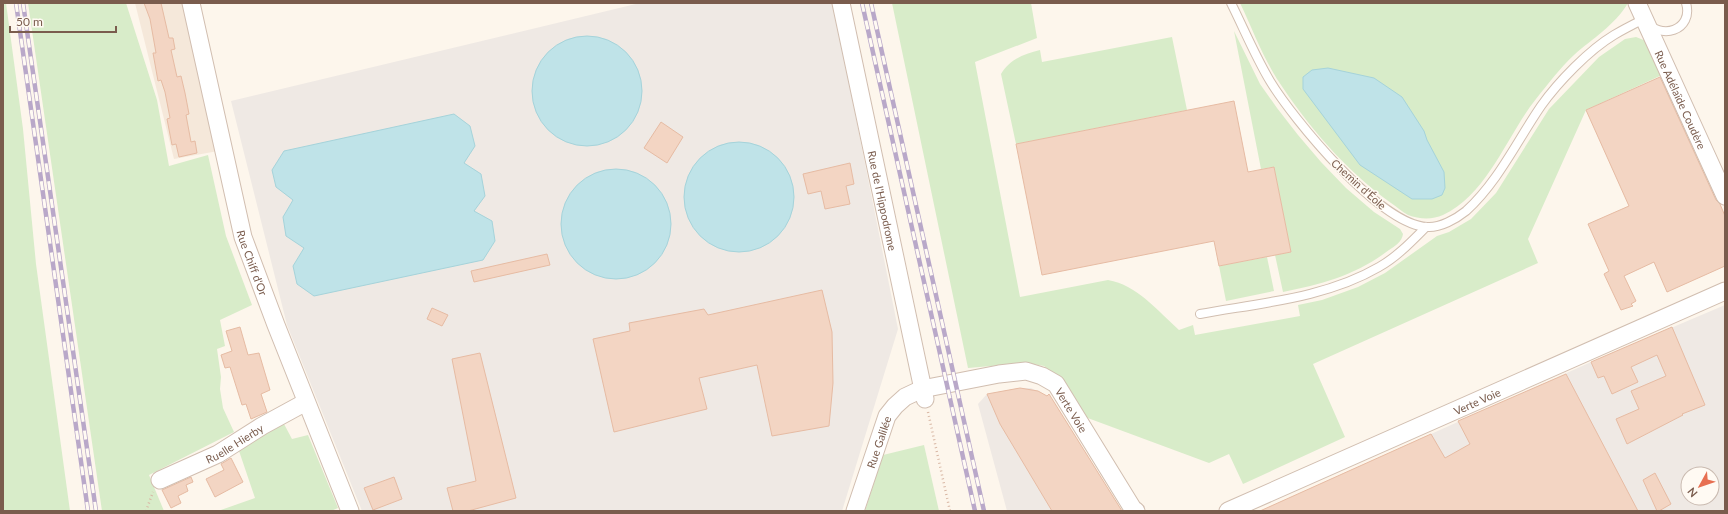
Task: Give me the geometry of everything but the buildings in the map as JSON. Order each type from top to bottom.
[{"type":"street","name":"Rue Chiff d'Or","points":[[191,3],[243,237],[306,402],[350,511]]},
{"type":"street","name":"Rue de l'Hippodrome","points":[[841,3],[923,394]]},
{"type":"street","name":"Rue Adélaïde Coudère","points":[[1637,3],[1725,196]]},
{"type":"street","name":"Verte Voie","points":[[1228,511],[1725,291]]},
{"type":"street","name":"Verte Voie","points":[[923,394],[999,374],[1026,371],[1042,376],[1056,384],[1133,509],[1136,511]]},
{"type":"street","name":"Rue Galilée","points":[[855,511],[887,416],[904,397],[923,394]]},
{"type":"street","name":"Ruelle Hierby","points":[[160,480],[218,454],[262,426],[306,402]]},
{"type":"lane","name":"Chemin d'Éole","points":[[1231,3],[1269,80],[1285,105],[1328,156],[1379,204],[1403,220],[1426,228]]},
{"type":"lane","points":[[1200,314],[1318,292],[1354,279],[1380,266],[1426,228],[1444,225],[1465,211],[1490,185],[1542,105],[1578,64],[1613,35],[1644,19],[1648,25],[1661,32],[1675,30],[1685,20],[1687,13],[1686,3]]},
{"type":"path","points":[[923,394],[950,511]]},
{"type":"shaded area","points":[[135,3],[196,3],[229,149],[174,159]]},
{"type":"shaded area","points":[[640,3],[833,3],[898,329],[842,511],[362,511],[287,325],[231,101]]},
{"type":"shaded area","points":[[1725,305],[1725,511],[1260,511],[1591,362]]},
{"type":"shaded area","points":[[1020,388],[1031,388],[1047,396],[1049,394],[1122,511],[1007,511],[978,404],[987,394]]},
{"type":"green space","points":[[3,3],[6,3],[23,129],[36,264],[70,511],[3,511]]},
{"type":"green space","points":[[28,3],[126,3],[157,100],[169,166],[208,155],[226,236],[252,305],[220,320],[225,346],[217,349],[221,377],[220,389],[223,408],[234,432],[149,475],[164,511],[102,511]]},
{"type":"green space","points":[[892,3],[1031,3],[1037,38],[975,62],[1020,297],[1108,280],[1119,283],[1138,293],[1179,330],[1193,325],[1195,335],[1300,316],[1298,305],[1322,300],[1358,287],[1385,273],[1437,236],[1449,232],[1471,219],[1496,193],[1549,109],[1599,57],[1625,39],[1636,37],[1646,41],[1662,75],[1586,110],[1528,239],[1538,263],[1313,364],[1345,437],[1243,484],[1229,454],[1209,463],[1085,417],[1062,380],[1044,366],[1027,363],[968,368]]},
{"type":"green space","points":[[1240,3],[1628,3],[1610,25],[1564,65],[1536,99],[1496,163],[1485,179],[1472,193],[1459,205],[1443,215],[1434,218],[1426,218],[1408,215],[1374,190],[1343,162],[1314,130],[1277,79],[1262,51]]},
{"type":"green space","points":[[1234,31],[1260,84],[1298,135],[1346,188],[1374,212],[1400,229],[1403,234],[1400,242],[1377,259],[1352,272],[1325,282],[1283,292],[1275,255],[1291,252],[1274,167],[1261,169]]},
{"type":"green space","points":[[1172,37],[1187,110],[1016,144],[1001,74],[1013,61],[1023,55],[1040,50],[1042,62]]},
{"type":"green space","points":[[1267,257],[1274,291],[1226,301],[1219,266]]},
{"type":"green space","points":[[284,424],[292,439],[308,435],[338,508],[331,511],[218,511],[255,498],[238,448]]},
{"type":"green space","points":[[924,445],[939,511],[865,511],[883,455]]},
{"type":"water","points":[[587,36],[608,40],[618,45],[626,52],[633,60],[638,70],[642,91],[638,112],[633,122],[626,130],[618,137],[608,142],[587,146],[566,142],[556,137],[548,130],[541,122],[536,112],[532,91],[536,70],[541,60],[548,52],[556,45],[566,40]]},
{"type":"water","points":[[1328,68],[1374,78],[1402,97],[1424,131],[1427,140],[1444,172],[1445,188],[1442,195],[1432,199],[1412,199],[1360,165],[1303,89],[1303,77],[1312,70]]},
{"type":"water","points":[[454,114],[470,126],[475,146],[464,163],[481,174],[485,196],[474,211],[492,221],[495,241],[483,260],[314,296],[297,284],[293,266],[304,248],[286,236],[283,217],[293,200],[276,187],[272,170],[284,151]]},
{"type":"water","points":[[739,142],[760,146],[770,151],[778,158],[785,166],[790,176],[794,197],[790,218],[785,228],[778,236],[770,243],[760,248],[739,252],[718,248],[708,243],[700,236],[693,228],[688,218],[684,197],[688,176],[693,166],[700,158],[708,151],[718,146]]},
{"type":"water","points":[[616,169],[637,173],[647,178],[655,185],[662,193],[667,203],[671,224],[667,245],[662,255],[655,263],[647,270],[637,275],[616,279],[595,275],[585,270],[577,263],[570,255],[565,245],[561,224],[565,203],[570,193],[577,185],[585,178],[595,173]]},
{"type":"railway","points":[[16,3],[88,511]]},
{"type":"railway","points":[[23,3],[96,511]]},
{"type":"railway","points":[[862,3],[975,511]]},
{"type":"railway","points":[[871,3],[984,511]]}]
